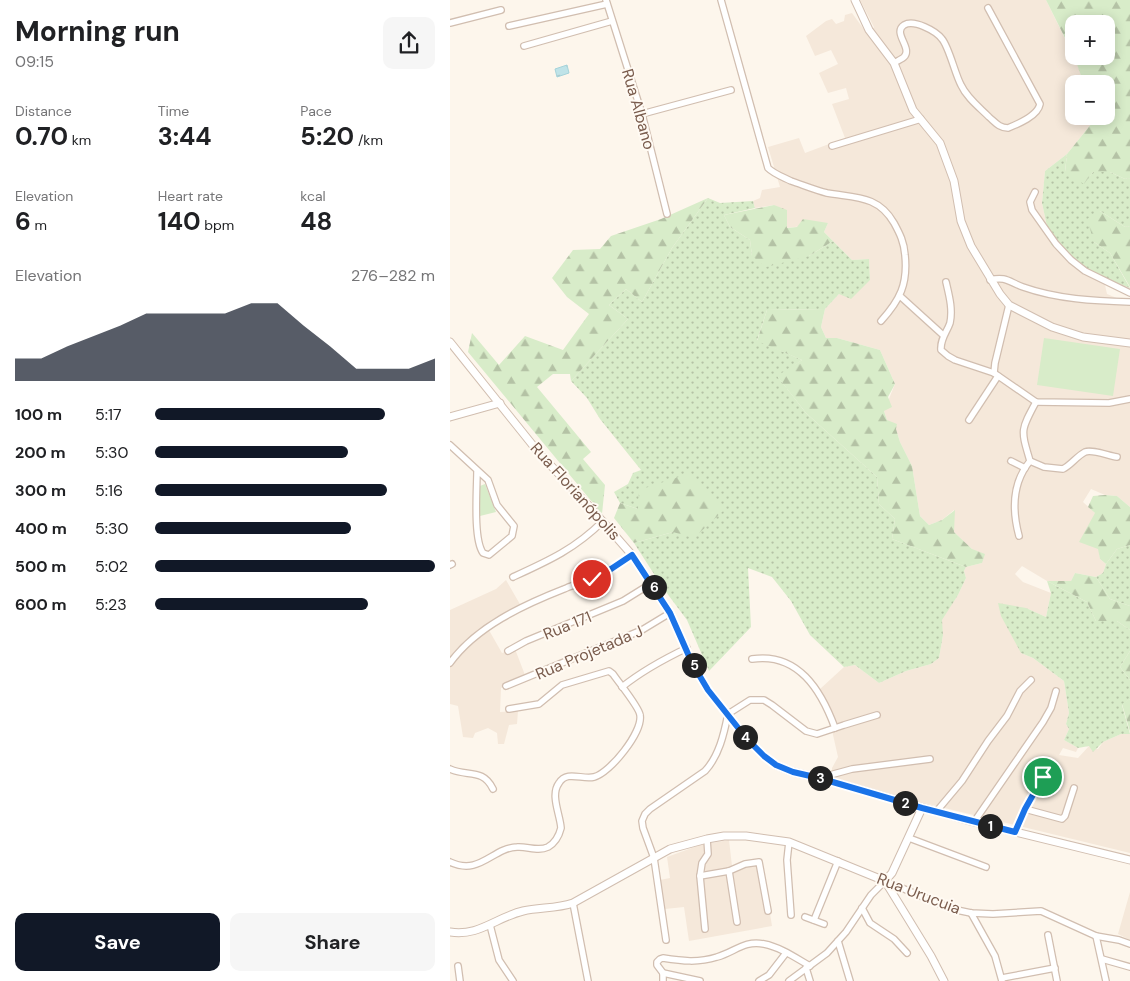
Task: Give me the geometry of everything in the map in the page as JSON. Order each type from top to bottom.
[{"type":"street","points":[[721,0],[768,168],[778,175],[810,188],[859,197],[881,206],[891,218],[904,242],[906,261],[904,282],[900,296],[881,321]]},
{"type":"street","points":[[855,0],[870,30],[894,63],[912,110],[940,143],[954,181],[962,221],[972,246],[990,280],[1009,305],[1052,327],[1083,337],[1130,343]]},
{"type":"street","name":"Rua Albano","points":[[509,26],[606,2],[642,114],[667,214]]},
{"type":"street","points":[[894,63],[906,54],[900,34],[904,25],[923,26],[942,38],[946,44],[955,72],[966,94],[998,125],[1008,128],[1022,122],[1037,112],[1040,104],[988,8]]},
{"type":"street","points":[[450,23],[500,10]]},
{"type":"street","points":[[524,46],[612,21]]},
{"type":"street","points":[[642,114],[730,90]]},
{"type":"street","points":[[832,146],[921,119]]},
{"type":"street","points":[[1035,192],[1030,202],[1032,210],[1063,253],[1085,271],[1130,294]]},
{"type":"street","points":[[990,280],[1005,278],[1020,286],[1046,294],[1130,302]]},
{"type":"street","points":[[946,282],[951,308],[950,323],[944,334],[941,346],[944,353],[955,360],[996,375],[1036,402],[1109,403],[1130,399]]},
{"type":"street","points":[[900,296],[944,334]]},
{"type":"street","points":[[969,420],[996,375],[996,356],[1009,305]]},
{"type":"street","name":"Rua Florianópolis","points":[[450,342],[539,453],[632,555],[670,613],[692,663],[708,690],[747,739],[764,756],[776,765],[793,772],[974,822],[1130,860]]},
{"type":"street","points":[[1030,461],[1023,428],[1036,402]]},
{"type":"street","points":[[450,417],[500,403]]},
{"type":"street","points":[[450,445],[488,480],[497,505],[514,526],[512,536],[489,555],[483,554],[480,548],[477,522],[478,471]]},
{"type":"street","points":[[1030,461],[1044,467],[1063,469],[1085,452],[1117,457]]},
{"type":"street","points":[[1011,461],[1025,468]]},
{"type":"street","points":[[1019,536],[1014,507],[1016,491],[1025,468],[1030,461]]},
{"type":"street","points":[[513,577],[570,549],[589,535],[603,521]]},
{"type":"street","points":[[451,661],[476,634],[501,619],[563,589],[592,579],[632,555]]},
{"type":"street","name":"Rua 171","points":[[508,651],[623,601],[652,583]]},
{"type":"street","name":"Rua Projetada J","points":[[506,686],[642,630],[670,613]]},
{"type":"street","points":[[622,687],[649,668],[687,648]]},
{"type":"street","points":[[752,659],[774,659],[791,665],[804,675],[820,695],[829,711],[835,728]]},
{"type":"street","points":[[450,862],[461,866],[475,865],[510,848],[517,846],[540,849],[554,842],[560,833],[556,792],[560,780],[568,776],[586,778],[601,775],[632,742],[638,730],[640,716],[638,710],[613,674],[605,671],[562,686],[539,704],[509,709]]},
{"type":"street","points":[[936,812],[962,780],[1007,716],[1020,691],[1031,680]]},
{"type":"street","points":[[974,822],[1043,722],[1051,708],[1056,691]]},
{"type":"street","points":[[666,940],[654,858],[642,820],[645,814],[660,801],[705,771],[712,764],[718,752],[728,714],[750,700],[758,699],[772,705],[790,720],[812,734],[823,733],[877,715]]},
{"type":"street","points":[[819,778],[852,769],[930,759]]},
{"type":"street","points":[[1015,832],[1025,809],[1052,765]]},
{"type":"street","points":[[450,769],[482,776],[489,781],[492,789]]},
{"type":"street","points":[[1025,809],[1062,819],[1065,816],[1074,788]]},
{"type":"street","points":[[789,981],[820,960],[846,932],[870,895],[892,873],[922,808]]},
{"type":"street","name":"Rua Urucuia","points":[[450,932],[470,932],[525,910],[560,908],[573,903],[670,849],[724,836],[746,836],[789,842],[952,909],[970,913],[993,914],[1041,910],[1096,936],[1130,944]]},
{"type":"street","points":[[909,838],[986,867]]},
{"type":"street","points":[[705,929],[700,876],[702,863],[708,854],[707,839]]},
{"type":"street","points":[[789,842],[787,860],[790,915]]},
{"type":"street","points":[[814,920],[838,861]]},
{"type":"street","points":[[700,876],[729,871],[745,864],[759,863],[768,911]]},
{"type":"street","points":[[729,871],[737,922]]},
{"type":"street","points":[[885,881],[931,956],[944,981]]},
{"type":"street","points":[[573,903],[588,981]]},
{"type":"street","points":[[862,908],[870,923],[894,939],[907,953]]},
{"type":"street","points":[[970,913],[995,956],[1002,980],[1055,968]]},
{"type":"street","points":[[805,917],[824,924]]},
{"type":"street","points":[[490,925],[499,960],[513,981]]},
{"type":"street","points":[[1048,935],[1058,981]]},
{"type":"street","points":[[1096,936],[1106,981]]},
{"type":"street","points":[[838,941],[850,981]]},
{"type":"street","points":[[700,981],[663,972],[657,965],[657,962],[660,958],[692,962],[700,961],[718,957],[746,944],[764,944],[786,953],[808,967],[810,981]]},
{"type":"street","points":[[759,981],[769,975],[786,953]]},
{"type":"street","points":[[1102,960],[1130,966]]},
{"type":"street","points":[[458,966],[460,981]]},
{"type":"street","points":[[663,972],[663,981]]},
{"type":"shaded area","points":[[860,0],[1046,0],[1065,39],[1065,65],[1077,65],[1081,75],[1065,75],[1065,125],[1090,125],[1067,154],[1045,171],[1042,203],[1051,245],[1084,270],[1103,276],[1107,294],[1119,299],[1130,300],[1130,507],[1117,496],[1105,495],[1091,489],[1083,502],[1095,513],[1100,559],[1106,564],[1103,573],[1096,577],[1075,573],[1071,581],[1047,581],[1022,566],[1015,574],[1023,582],[1051,593],[1046,617],[1026,608],[1021,653],[1033,658],[1064,681],[1069,713],[1066,724],[1069,729],[1064,740],[1078,748],[1076,752],[1063,748],[1059,755],[1078,758],[1089,746],[1098,749],[1103,742],[1121,734],[1130,734],[1130,853],[832,779],[832,768],[838,757],[831,726],[830,709],[820,689],[844,667],[855,665],[879,683],[906,671],[931,664],[939,658],[943,635],[941,620],[958,595],[966,578],[964,571],[966,567],[982,563],[972,549],[954,532],[954,510],[942,520],[929,525],[920,516],[912,466],[896,429],[887,420],[884,411],[895,384],[880,350],[837,338],[826,338],[821,327],[825,309],[839,294],[870,280],[869,259],[852,260],[824,232],[828,223],[786,228],[774,205],[755,208],[753,201],[760,198],[762,190],[780,187],[768,147],[799,138],[805,153],[845,138],[832,104],[849,99],[846,88],[828,93],[819,73],[838,64],[831,50],[815,56],[806,36],[826,21],[832,19],[836,24],[844,21],[845,15],[852,13],[868,35],[874,27]]},
{"type":"shaded area","points":[[506,580],[521,606],[486,625],[502,653],[515,649],[525,675],[501,688],[500,712],[518,711],[517,724],[509,725],[504,744],[498,744],[497,733],[488,728],[475,733],[473,738],[463,737],[458,706],[450,704],[450,610],[496,589]]},
{"type":"shaded area","points":[[729,840],[732,866],[746,861],[761,859],[772,926],[689,941],[684,907],[665,909],[660,880],[670,878],[667,857],[700,845]]},
{"type":"shaded area","points":[[1130,892],[1130,940],[1118,934]]},
{"type":"green space","points":[[1046,0],[1130,0],[1130,178],[1125,179],[1110,172],[1093,172],[1084,184],[1065,172],[1067,154],[1090,125],[1115,125],[1115,75],[1081,75],[1077,65],[1115,65],[1115,15],[1065,15],[1065,38]]},
{"type":"green space","points":[[1067,154],[1065,171],[1084,183],[1093,172],[1110,172],[1125,179],[1130,178],[1130,226],[1125,227],[1100,211],[1094,242],[1110,253],[1130,288],[1084,270],[1051,245],[1042,203],[1045,171]]},
{"type":"green space","points":[[708,198],[720,203],[753,201],[755,208],[724,215],[730,227],[750,240],[752,256],[809,256],[833,241],[852,260],[869,259],[870,280],[851,299],[839,294],[825,309],[767,310],[757,340],[802,360],[778,377],[806,413],[877,477],[879,504],[895,519],[892,539],[966,567],[964,571],[966,578],[942,620],[943,635],[939,658],[931,664],[906,671],[879,683],[855,665],[844,667],[810,635],[791,601],[772,577],[748,568],[751,627],[709,671],[687,620],[663,588],[634,543],[673,532],[638,509],[620,503],[614,492],[628,484],[633,473],[641,470],[600,419],[587,398],[571,381],[628,319],[609,305],[626,289],[642,302],[672,248]]},
{"type":"green space","points":[[708,198],[672,248],[642,302],[626,289],[609,305],[628,319],[571,381],[570,374],[553,374],[537,387],[591,452],[583,459],[605,485],[602,514],[468,352],[472,333],[499,365],[525,336],[563,350],[589,314],[567,297],[552,278],[573,250],[600,249],[611,236],[661,219]]},
{"type":"green space","points":[[774,205],[787,210],[787,228],[797,227],[803,219],[828,223],[824,232],[833,241],[809,256],[766,267],[752,256],[750,240],[730,227],[724,215]]},
{"type":"green space","points":[[1100,211],[1125,227],[1130,226],[1130,287],[1110,253],[1094,242],[1087,219]]},
{"type":"green space","points":[[825,309],[821,327],[826,338],[837,338],[880,350],[895,384],[888,397],[892,407],[884,411],[887,420],[897,424],[896,429],[900,442],[912,466],[920,516],[929,525],[942,520],[955,510],[954,532],[972,549],[985,554],[982,563],[966,567],[892,539],[895,519],[879,504],[877,477],[806,413],[777,376],[802,360],[757,341],[767,310]]},
{"type":"green space","points":[[1044,338],[1120,349],[1113,396],[1037,385]]},
{"type":"green space","points":[[688,474],[724,510],[694,538],[673,532],[634,543],[614,518],[620,503],[638,509],[639,490]]},
{"type":"green space","points":[[485,484],[496,512],[480,516],[480,486]]},
{"type":"green space","points":[[1093,496],[1117,496],[1130,507],[1130,545],[1117,549],[1106,564],[1100,559],[1098,549],[1079,542],[1095,513],[1088,507]]},
{"type":"green space","points":[[1130,545],[1130,606],[1110,599],[1096,577],[1103,573],[1106,564],[1117,549]]},
{"type":"green space","points":[[1075,573],[1096,577],[1110,599],[1130,606],[1130,630],[1117,621],[1096,621],[1087,602],[1047,581],[1071,581]]},
{"type":"green space","points":[[1047,581],[1087,602],[1096,621],[1117,621],[1130,630],[1130,651],[1120,667],[1130,680],[1130,699],[1122,705],[1130,734],[1121,734],[1103,742],[1093,752],[1089,746],[1078,748],[1064,740],[1069,729],[1066,724],[1069,713],[1064,681],[1033,658],[1021,653],[1001,616],[998,603],[1026,608],[1046,617],[1051,593]]},
{"type":"green space","points":[[1130,651],[1130,680],[1120,667]]},
{"type":"green space","points":[[1130,699],[1130,732],[1122,704]]},
{"type":"water","points":[[567,65],[569,73],[557,77],[555,69]]},
{"type":"route","points":[[592,579],[632,555],[670,613],[692,663],[708,690],[747,739],[776,765],[806,776],[1015,832],[1025,809],[1043,777]]}]
